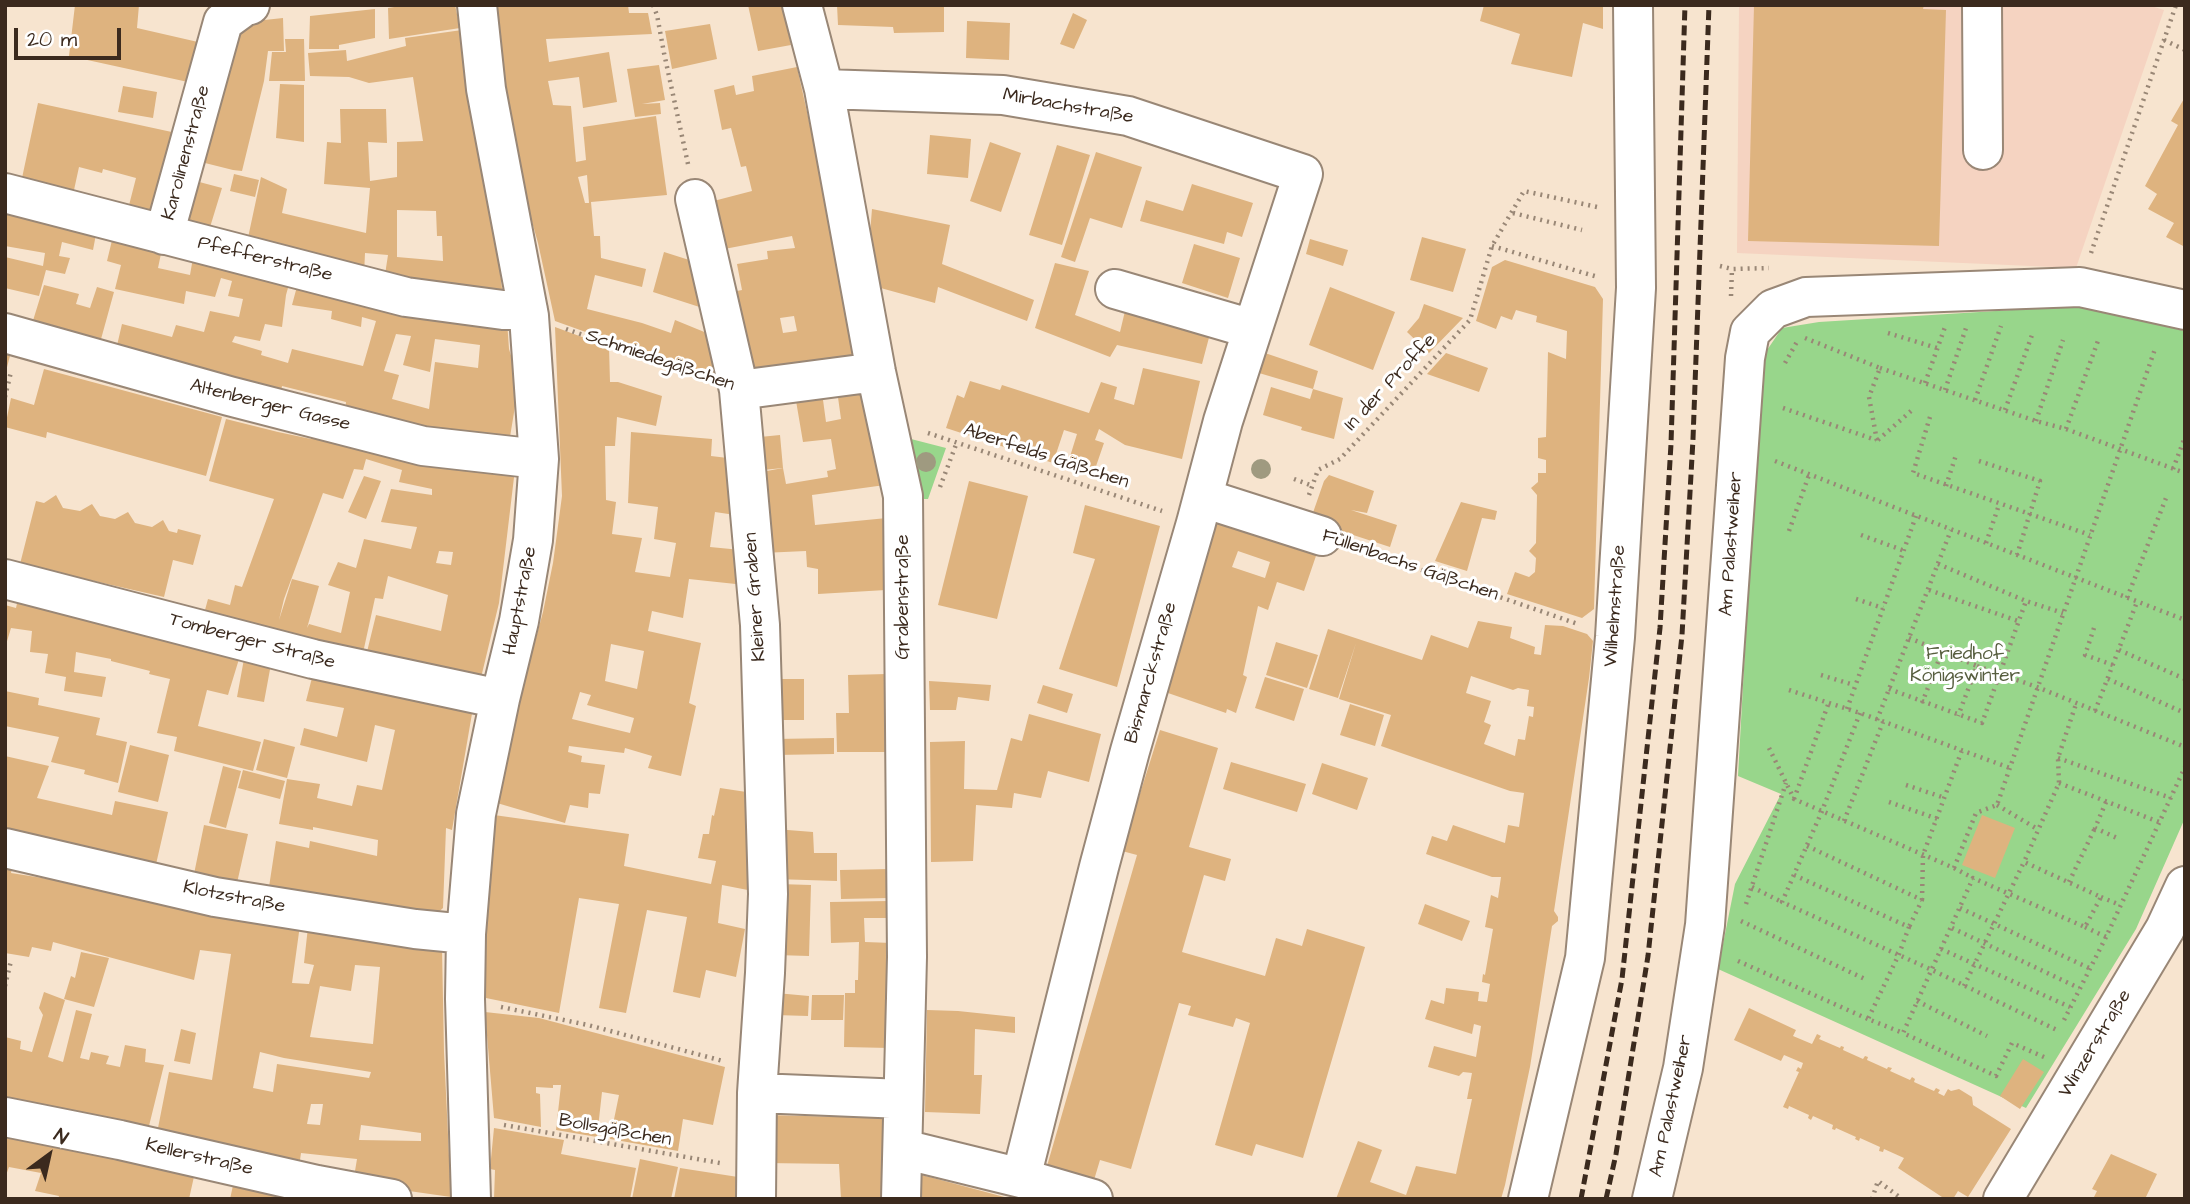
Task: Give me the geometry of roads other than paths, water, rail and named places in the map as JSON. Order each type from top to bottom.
[{"type":"street","name":"Karolinenstraße","points":[[164,236],[223,22],[250,5]]},
{"type":"street","name":"Hauptstraße","points":[[471,1199],[465,999],[466,934],[476,814],[519,621],[533,540],[539,459],[529,313],[486,89],[477,5]]},
{"type":"street","name":"Grabenstraße","points":[[802,5],[824,89],[876,372],[903,496],[907,957],[901,1199]]},
{"type":"street","name":"Wilhelmstraße","points":[[1528,1199],[1585,958],[1615,637],[1636,288],[1633,5]]},
{"type":"street","points":[[1982,5],[1983,150]]},
{"type":"street","name":"Mirbachstraße","points":[[824,89],[1003,95],[1128,116],[1303,174]]},
{"type":"street","name":"Bismarckstraße","points":[[1021,1178],[1129,751],[1200,510],[1223,421],[1303,174]]},
{"type":"street","name":"Pfefferstraße","points":[[5,193],[406,297],[529,313]]},
{"type":"street","name":"Kleiner Graben","points":[[695,199],[739,390],[760,625],[768,894],[757,1082],[755,1184]]},
{"type":"street","name":"Am Palastweiher","points":[[1652,1199],[1683,1068],[1705,925],[1745,358],[1750,332],[1773,309],[1806,297],[2080,287],[2185,310]]},
{"type":"street","points":[[1115,289],[1252,329]]},
{"type":"street","name":"Altenberger Gasse","points":[[5,333],[229,396],[423,446],[539,459]]},
{"type":"street","name":"Schmiedegäßchen","points":[[739,390],[876,372]]},
{"type":"street","name":"Füllenbachs Gäßchen","points":[[1200,510],[1309,532]]},
{"type":"street","name":"Tomberger Straße","points":[[5,579],[313,659],[500,699]]},
{"type":"street","name":"Klotzstraße","points":[[5,848],[215,897],[415,929],[466,934]]},
{"type":"street","name":"Winzerstraße","points":[[2004,1199],[2165,929],[2185,886]]},
{"type":"street","points":[[757,1082],[903,1099]]},
{"type":"street","name":"Kellerstraße","points":[[5,1117],[392,1199]]},
{"type":"street","points":[[903,1149],[1093,1199]]},
{"type":"railway","points":[[1581,1199],[1622,979],[1660,628],[1671,444],[1685,5]]},
{"type":"railway","points":[[1606,1199],[1616,1154],[1648,956],[1682,635],[1693,439],[1709,5]]},
{"type":"park label","name":"Friedhof Königswinter","points":[[1965,666]]}]
